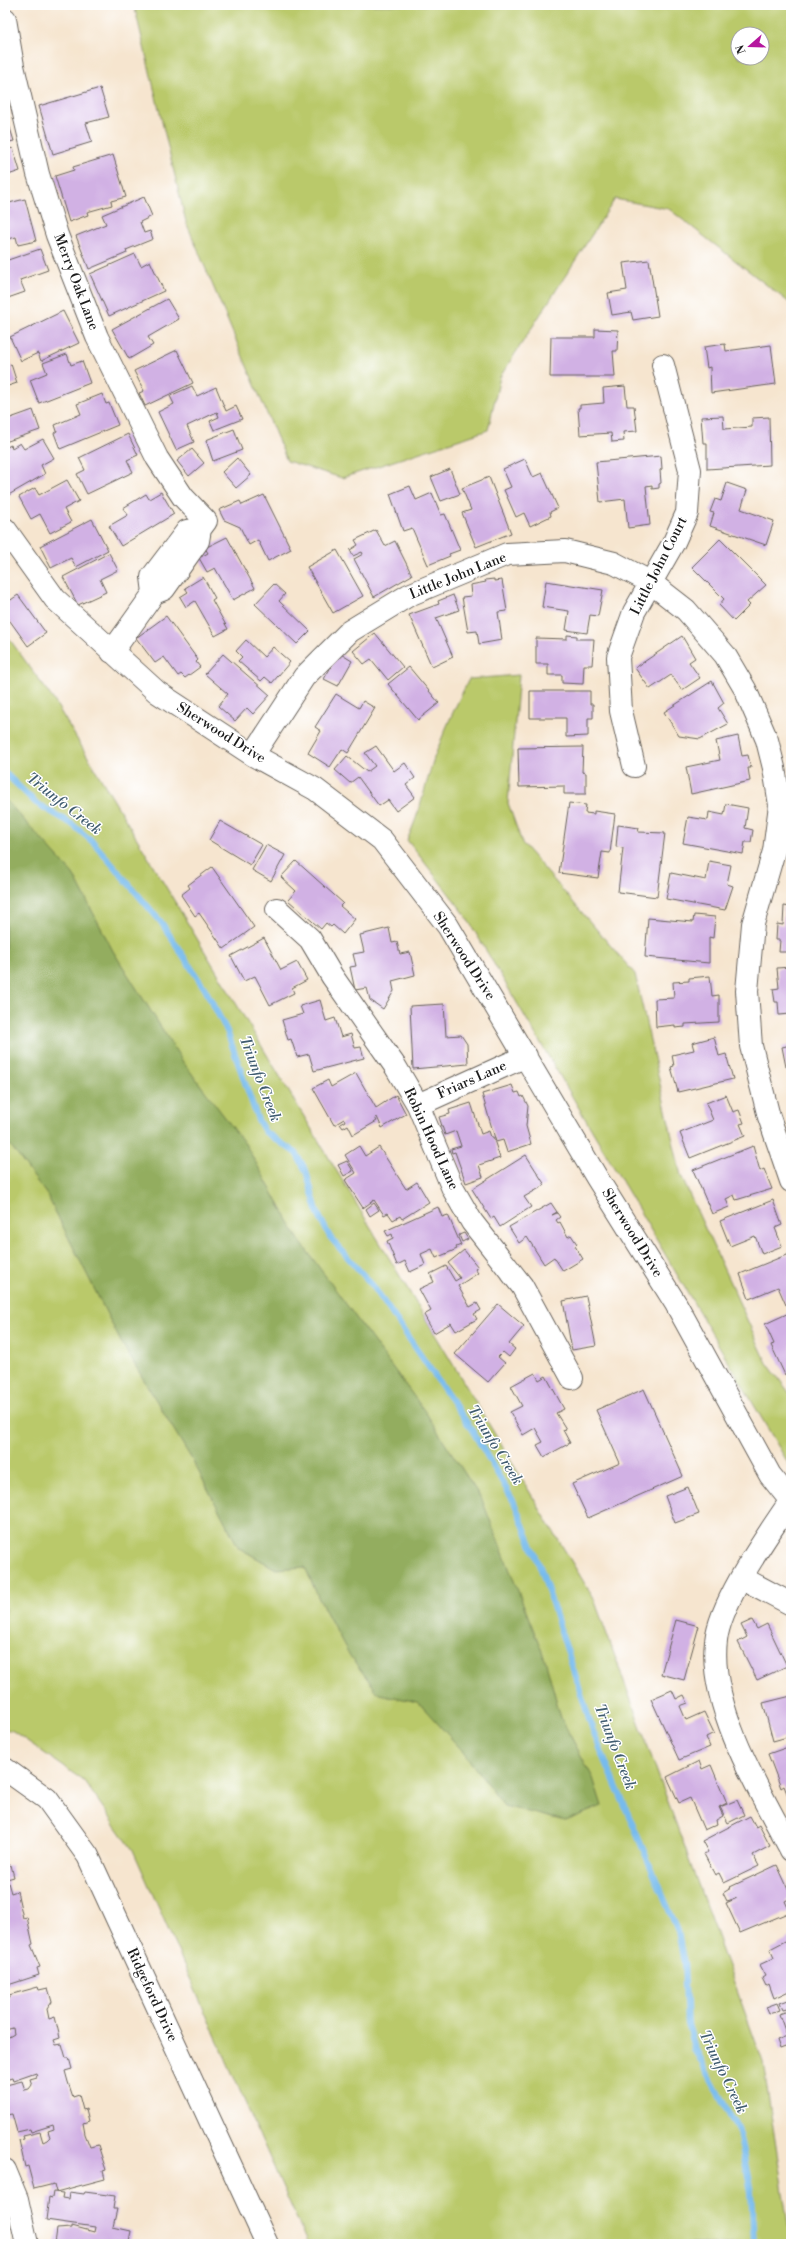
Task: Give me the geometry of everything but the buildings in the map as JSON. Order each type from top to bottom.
[{"type":"street","name":"Merry Oak Lane","points":[[5,19],[13,66],[38,174],[57,235],[97,337],[158,458],[203,525],[198,541],[164,589],[154,593],[112,652]]},
{"type":"street","name":"Little John Court","points":[[634,766],[621,711],[618,657],[632,618],[650,582],[674,542],[687,513],[690,470],[663,365]]},
{"type":"street","name":"Sherwood Drive","points":[[5,529],[55,599],[157,692],[253,755],[315,789],[382,840],[448,926],[597,1178],[676,1304],[770,1475],[791,1500]]},
{"type":"street","name":"Little John Lane","points":[[253,755],[304,677],[350,631],[409,595],[507,554],[565,551],[614,563],[650,582],[686,610],[725,656],[760,721],[774,768],[780,805],[774,851],[754,924],[747,991],[751,1046],[769,1117],[791,1181]]},
{"type":"street","name":"Robin Hood Lane","points":[[277,909],[310,940],[332,976],[395,1066],[418,1104],[453,1189],[472,1222],[522,1286],[572,1378]]},
{"type":"street","name":"Friars Lane","points":[[418,1104],[526,1056]]},
{"type":"street","points":[[791,1500],[730,1597],[716,1640],[715,1664],[718,1685],[737,1744],[751,1775],[791,1850]]},
{"type":"street","points":[[742,1578],[791,1604]]},
{"type":"street","name":"Ridgeford Drive","points":[[5,1769],[47,1799],[88,1856],[267,2244]]},
{"type":"street","points":[[5,2170],[17,2199],[27,2244]]},
{"type":"green space","points":[[134,5],[791,5],[791,304],[669,209],[615,199],[500,377],[488,430],[342,478],[287,461],[186,222]]},
{"type":"green space","points":[[5,633],[53,699],[594,1599],[763,2062],[791,2244],[308,2244],[133,1850],[84,1781],[13,1731],[5,1729]]},
{"type":"green space","points":[[519,675],[508,803],[522,843],[635,974],[681,1176],[767,1363],[791,1395],[791,1468],[464,913],[407,840],[419,810],[434,758],[450,718],[469,679]]},
{"type":"green space","points":[[5,799],[73,874],[113,951],[183,1062],[246,1145],[299,1240],[426,1413],[482,1500],[545,1659],[561,1718],[593,1778],[602,1806],[565,1821],[504,1806],[460,1748],[418,1702],[379,1694],[350,1656],[319,1599],[305,1567],[276,1569],[239,1548],[194,1463],[121,1342],[47,1195],[5,1138]]},
{"type":"waterway","name":"Triunfo Creek","points":[[5,773],[36,803],[72,824],[94,843],[161,922],[205,989],[227,1031],[258,1120],[265,1132],[296,1153],[306,1171],[318,1214],[330,1237],[373,1286],[472,1430],[514,1502],[541,1569],[594,1734],[678,1931],[684,1963],[687,2024],[694,2048],[739,2132],[751,2192],[754,2244]]}]
